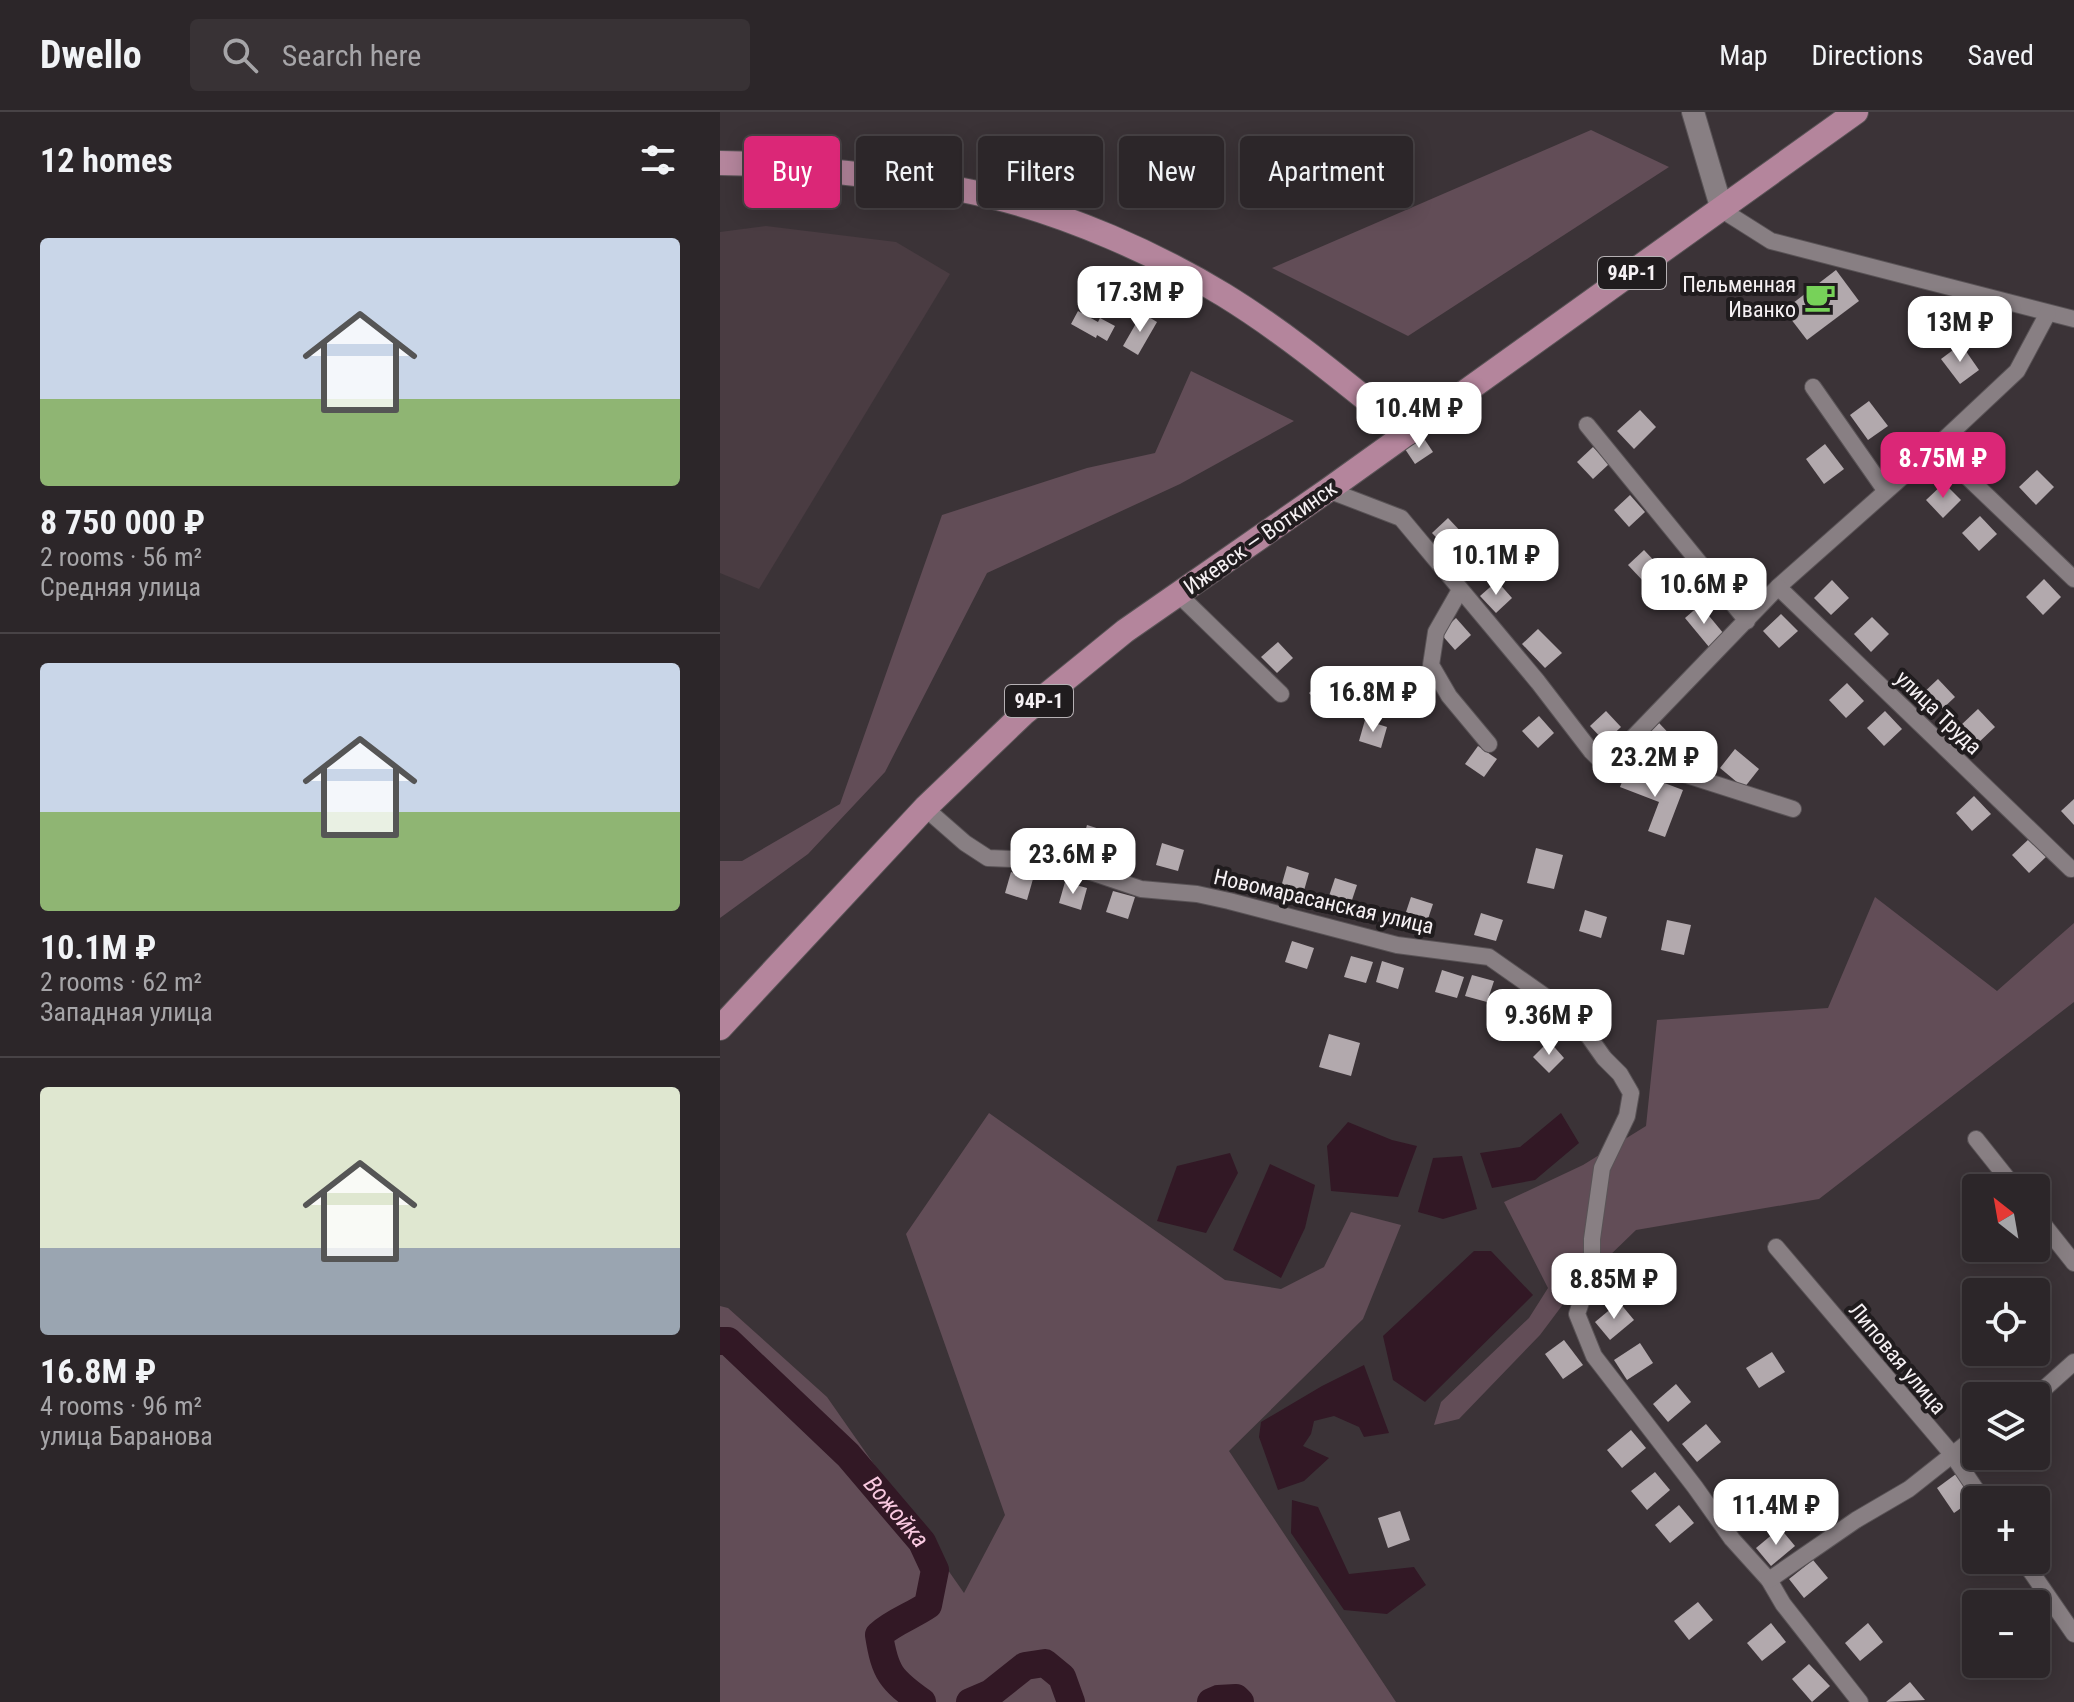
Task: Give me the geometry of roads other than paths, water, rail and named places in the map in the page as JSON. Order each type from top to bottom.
[{"type":"main road","name":"Ижевск — Воткинск","points":[[720,1028],[925,808],[1023,714],[1125,631],[1328,490],[1856,112]]},
{"type":"main road","points":[[720,163],[917,181],[992,196],[1085,227],[1172,266],[1223,294],[1282,333],[1408,433]]},
{"type":"street","points":[[1693,112],[1722,210],[1771,241],[2074,319]]},
{"type":"street","points":[[1328,490],[1401,518],[1600,760],[1607,760],[1618,753],[1778,587],[2017,371],[2048,313]]},
{"type":"street","points":[[1813,387],[1885,490]]},
{"type":"street","points":[[1587,425],[1747,621]]},
{"type":"street","points":[[1936,447],[2074,579]]},
{"type":"street","name":"улица Труда","points":[[1778,587],[2071,869]]},
{"type":"street","points":[[1460,590],[1436,632],[1431,665],[1449,696],[1489,744]]},
{"type":"street","points":[[1178,594],[1281,694]]},
{"type":"street","points":[[1618,753],[1793,809]]},
{"type":"street","name":"Новомарасанская улица","points":[[925,808],[965,843],[988,858],[1067,864],[1141,889],[1197,894],[1397,945],[1489,957],[1580,1024],[1604,1058],[1620,1074],[1631,1093],[1627,1116],[1602,1168],[1592,1239],[1592,1269],[1577,1314],[1594,1356],[1860,1702]]},
{"type":"street","points":[[1976,1139],[2004,1174]]},
{"type":"street","points":[[2050,1233],[2074,1263]]},
{"type":"street","name":"Липовая улица","points":[[1776,1247],[1952,1454],[1974,1486]]},
{"type":"street","points":[[2050,1383],[2074,1362]]},
{"type":"street","points":[[1769,1580],[1856,1520],[1909,1489],[1962,1446]]},
{"type":"street","points":[[2033,1574],[2074,1634]]},
{"type":"waterway","name":"Вожойка","points":[[720,1341],[728,1341],[848,1455],[922,1542],[935,1570],[928,1605],[879,1635],[891,1674],[922,1702]]},
{"type":"waterway","name":"Вожойка","points":[[970,1702],[991,1693],[1025,1666],[1045,1663],[1062,1677],[1071,1702]]},
{"type":"waterway","name":"Вожойка","points":[[1211,1702],[1236,1698],[1240,1702]]},
{"type":"place","name":"Пельменная Иванко","points":[[1820,297]]}]
